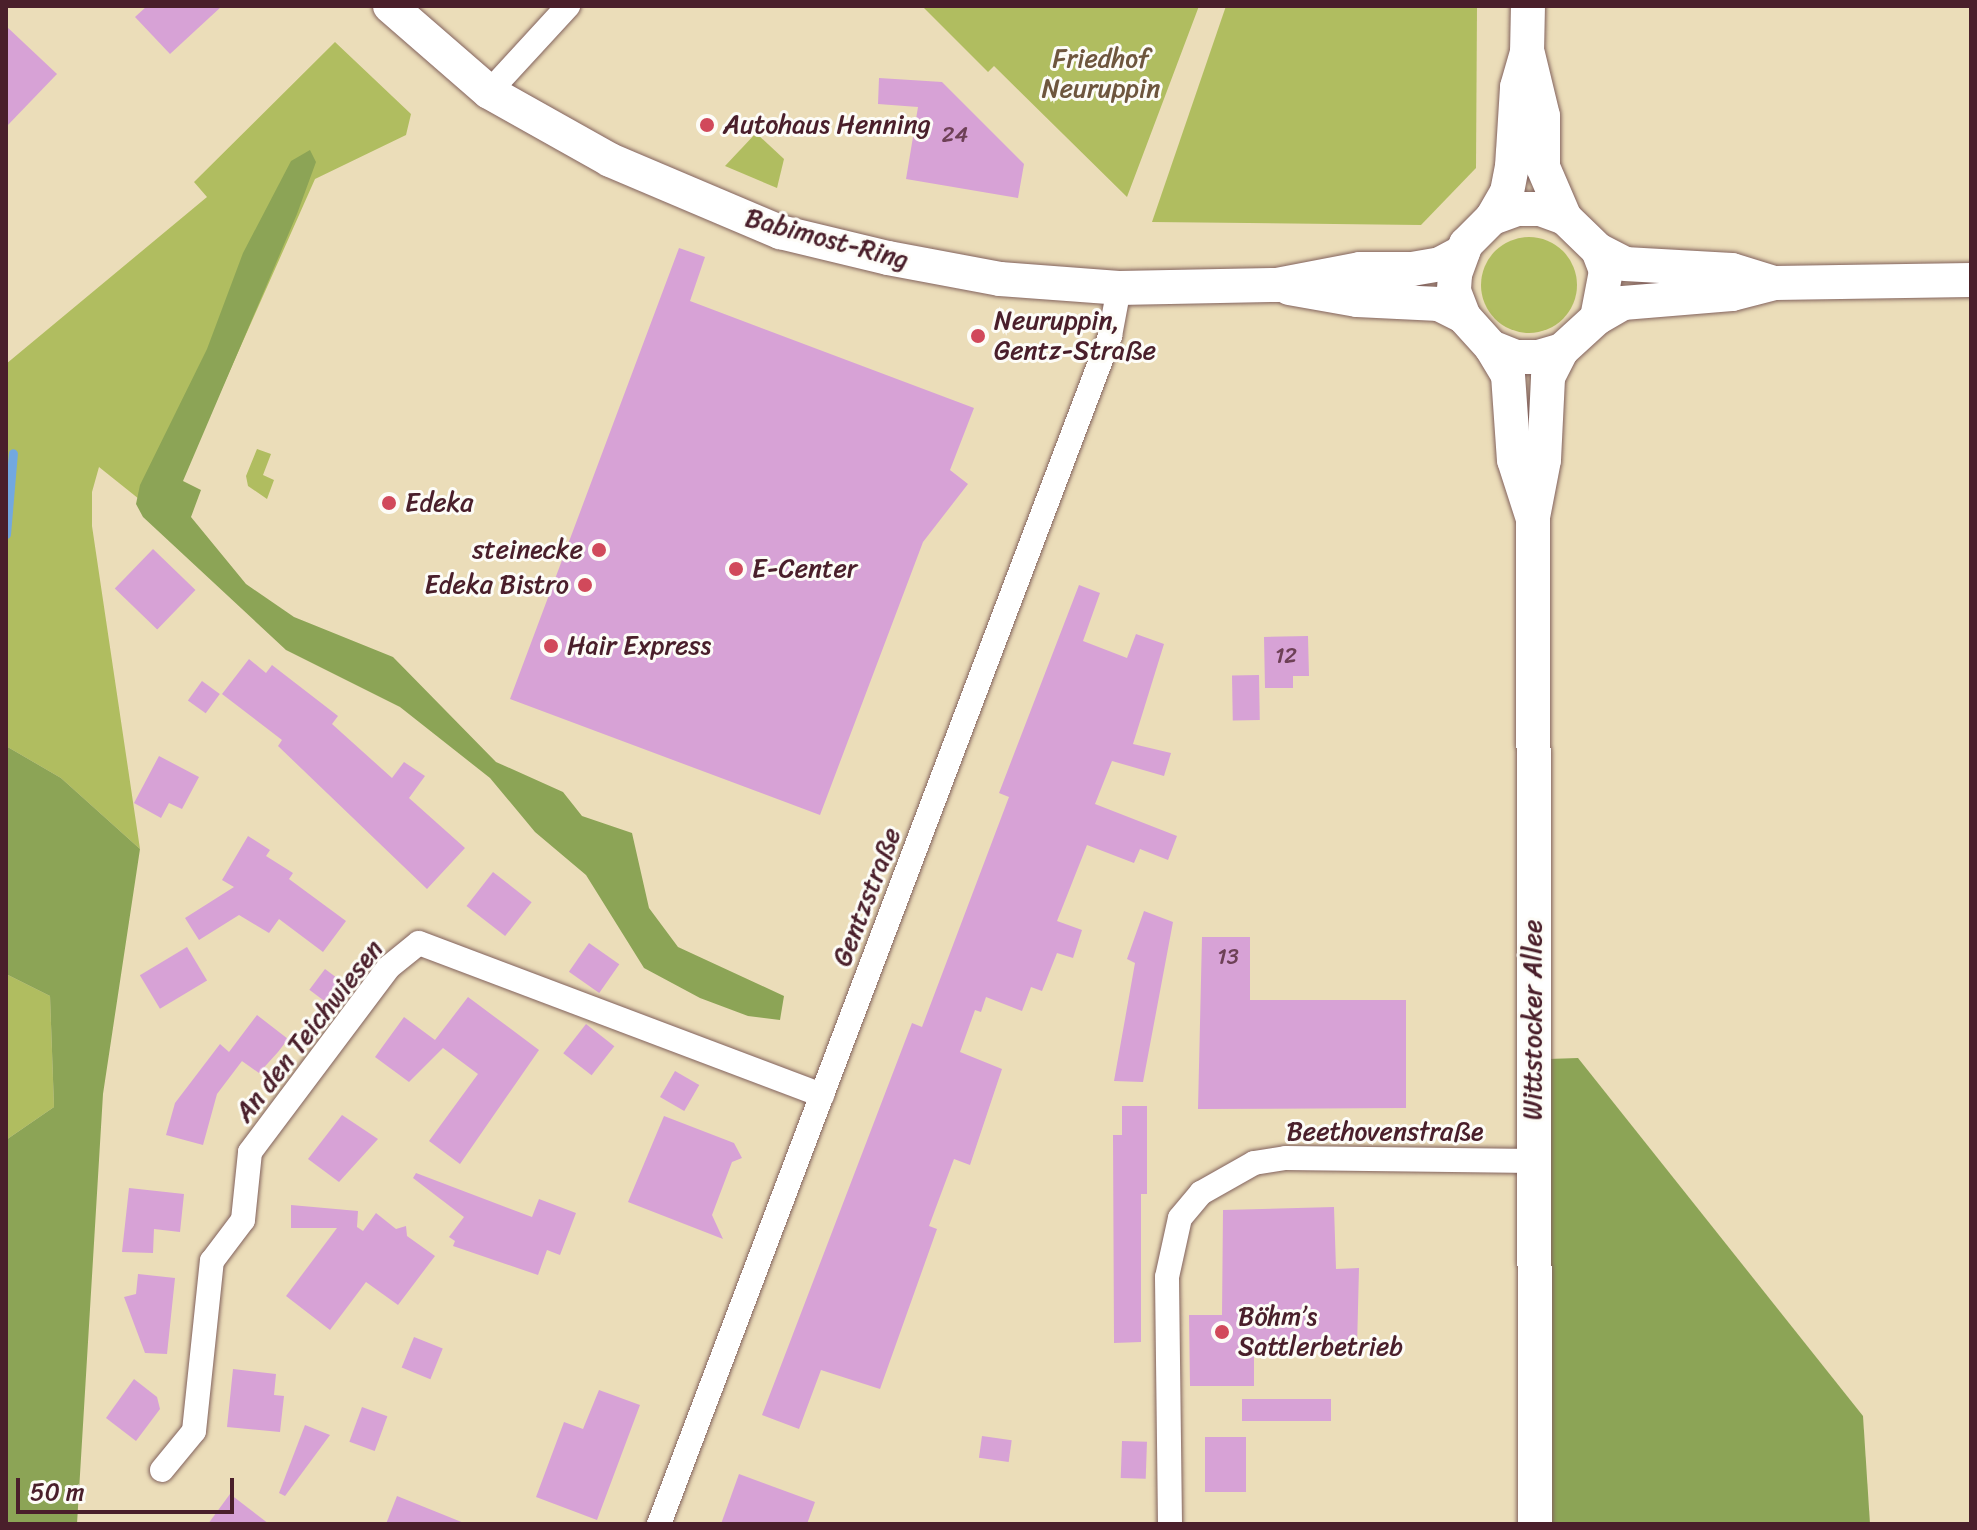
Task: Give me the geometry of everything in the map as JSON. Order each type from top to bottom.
[{"type":"main road","name":"Babimost-Ring","points":[[390,6],[489,92],[665,187],[780,232],[1000,279],[1119,288],[1277,285],[1360,269],[1426,267],[1463,252]]},
{"type":"main road","points":[[1528,6],[1527,53],[1517,87],[1507,192],[1492,218],[1463,252],[1454,291],[1464,317],[1491,347],[1508,375],[1514,460],[1533,517]]},
{"type":"main road","points":[[1527,53],[1543,116],[1543,167],[1565,218],[1598,250],[1625,264],[1732,270],[1775,283]]},
{"type":"main road","points":[[1492,218],[1517,209],[1540,209],[1565,218]]},
{"type":"main road","points":[[1597,318],[1606,271],[1598,250]]},
{"type":"main road","points":[[1533,517],[1543,471],[1548,377],[1562,350],[1597,318],[1623,303],[1720,295],[1775,283],[1971,280]]},
{"type":"main road","name":"Babimost-Ring","points":[[1277,285],[1342,298],[1439,304],[1464,317]]},
{"type":"main road","points":[[1491,347],[1516,357],[1562,350]]},
{"type":"main road","name":"Wittstocker Allee","points":[[1533,517],[1535,1524]]},
{"type":"street","points":[[489,92],[568,6]]},
{"type":"street","name":"Gentzstraße","points":[[659,1524],[1110,336],[1119,288]]},
{"type":"street","name":"An den Teichwiesen","points":[[162,1470],[194,1431],[212,1261],[243,1220],[250,1152],[389,967],[419,943],[822,1095]]},
{"type":"street","name":"Beethovenstraße","points":[[1170,1524],[1167,1277],[1180,1218],[1201,1193],[1254,1163],[1286,1158],[1534,1161]]},
{"type":"green space","name":"Friedhof Neuruppin","points":[[922,6],[1199,6],[1127,197],[994,66],[988,72]]},
{"type":"green space","points":[[1226,6],[1477,6],[1476,168],[1421,225],[1152,222]]},
{"type":"green space","points":[[335,42],[411,114],[406,135],[315,179],[164,519],[99,467],[92,492],[92,526],[140,849],[61,778],[6,746],[6,364],[207,197],[194,182]]},
{"type":"green space","points":[[756,133],[784,159],[777,188],[725,166]]},
{"type":"green space","points":[[310,150],[316,162],[297,214],[183,481],[201,490],[191,517],[246,584],[294,617],[393,657],[496,762],[563,792],[582,816],[632,833],[649,908],[678,947],[784,996],[780,1020],[748,1016],[700,998],[644,968],[586,875],[535,832],[490,778],[400,707],[286,650],[143,517],[136,504],[140,485],[207,349],[243,253],[291,161]]},
{"type":"green space","points":[[1529,237],[1548,240],[1563,251],[1574,266],[1577,285],[1574,304],[1563,319],[1548,330],[1529,333],[1510,330],[1495,319],[1484,304],[1481,285],[1484,266],[1495,251],[1510,240]]},
{"type":"green space","points":[[257,449],[271,454],[263,475],[274,480],[267,499],[248,486],[246,476]]},
{"type":"green space","points":[[6,746],[61,778],[140,849],[103,1094],[77,1524],[6,1524],[6,1140],[54,1107],[50,996],[6,974]]},
{"type":"green space","points":[[6,974],[50,996],[54,1107],[6,1140]]},
{"type":"green space","points":[[1578,1058],[1863,1416],[1870,1524],[1549,1524],[1548,1059]]},
{"type":"building","points":[[147,6],[222,6],[170,54],[135,17]]},
{"type":"building","points":[[6,26],[57,74],[6,127]]},
{"type":"building","points":[[879,78],[942,82],[1024,164],[1018,198],[906,179],[918,107],[878,104]]},
{"type":"building","name":"E-Center","points":[[679,248],[705,257],[690,301],[974,408],[950,470],[968,484],[923,542],[820,815],[510,699]]},
{"type":"building","points":[[153,549],[195,590],[157,630],[115,589]]},
{"type":"building","points":[[1079,585],[1100,593],[1083,641],[1127,658],[1136,634],[1164,644],[1133,744],[1171,753],[1164,776],[1112,761],[1095,804],[1177,836],[1168,860],[1140,849],[1134,863],[1087,845],[1057,921],[1082,930],[1073,958],[1057,953],[1042,991],[1031,987],[1022,1011],[986,997],[981,1012],[975,1010],[960,1052],[1002,1069],[970,1165],[954,1159],[929,1226],[937,1229],[880,1389],[821,1370],[799,1429],[762,1415],[912,1023],[922,1027],[1009,797],[999,793]]},
{"type":"building","points":[[1308,636],[1309,676],[1293,676],[1293,688],[1265,688],[1264,637]]},
{"type":"building","points":[[249,659],[266,673],[272,665],[338,716],[332,724],[392,778],[404,762],[425,776],[409,798],[465,848],[427,889],[278,746],[282,740],[222,694]]},
{"type":"building","points":[[1232,675],[1259,675],[1260,720],[1233,720]]},
{"type":"building","points":[[202,681],[220,694],[206,713],[188,700]]},
{"type":"building","points":[[159,756],[199,777],[182,809],[169,803],[161,818],[134,803]]},
{"type":"building","points":[[248,836],[270,850],[266,856],[293,873],[289,879],[346,921],[323,952],[279,919],[269,933],[239,915],[199,940],[185,918],[234,887],[222,880]]},
{"type":"building","points":[[493,872],[532,902],[505,936],[467,906]]},
{"type":"building","points":[[1144,911],[1173,922],[1143,1082],[1114,1081],[1135,963],[1127,959]]},
{"type":"building","points":[[1202,937],[1250,937],[1250,1000],[1406,1000],[1406,1108],[1198,1109]]},
{"type":"building","points":[[589,943],[619,964],[599,993],[569,972]]},
{"type":"building","points":[[187,947],[207,980],[160,1009],[140,975]]},
{"type":"building","points":[[325,969],[353,990],[337,1011],[309,990]]},
{"type":"building","points":[[468,997],[539,1050],[460,1164],[429,1141],[478,1074],[443,1048],[409,1082],[375,1057],[404,1017],[435,1040]]},
{"type":"building","points":[[257,1015],[288,1039],[259,1073],[242,1061],[217,1094],[203,1145],[166,1135],[175,1103],[220,1044],[229,1052]]},
{"type":"building","points":[[586,1024],[614,1046],[592,1075],[563,1053]]},
{"type":"building","points":[[675,1071],[699,1085],[684,1111],[660,1097]]},
{"type":"building","points":[[1122,1106],[1147,1106],[1147,1194],[1141,1194],[1141,1342],[1114,1343],[1113,1135],[1122,1135]]},
{"type":"building","points":[[342,1115],[378,1139],[339,1182],[308,1159]]},
{"type":"building","points":[[664,1116],[734,1143],[742,1158],[732,1162],[712,1215],[723,1239],[628,1202]]},
{"type":"building","points":[[416,1173],[532,1217],[539,1199],[576,1213],[560,1255],[547,1250],[538,1275],[453,1246],[455,1241],[449,1237],[464,1217],[413,1178]]},
{"type":"building","points":[[129,1188],[184,1194],[180,1232],[154,1229],[153,1253],[122,1252]]},
{"type":"building","points":[[291,1205],[358,1211],[357,1227],[363,1231],[376,1213],[396,1229],[406,1226],[407,1236],[435,1256],[398,1305],[366,1282],[330,1330],[286,1296],[337,1228],[291,1228]]},
{"type":"building","points":[[1334,1207],[1336,1269],[1359,1268],[1357,1348],[1254,1348],[1254,1386],[1190,1386],[1189,1315],[1222,1315],[1223,1210]]},
{"type":"building","points":[[138,1274],[175,1278],[167,1354],[145,1353],[124,1297],[136,1294]]},
{"type":"building","points":[[414,1337],[443,1349],[430,1379],[402,1368]]},
{"type":"building","points":[[233,1369],[276,1374],[274,1395],[284,1396],[280,1432],[227,1427]]},
{"type":"building","points":[[134,1379],[157,1397],[160,1409],[136,1441],[106,1418]]},
{"type":"building","points":[[599,1390],[640,1405],[597,1520],[536,1497],[564,1422],[583,1429]]},
{"type":"building","points":[[1242,1399],[1331,1399],[1331,1421],[1242,1421]]},
{"type":"building","points":[[362,1407],[387,1416],[375,1451],[349,1442]]},
{"type":"building","points":[[305,1425],[330,1435],[285,1496],[279,1493]]},
{"type":"building","points":[[982,1436],[1012,1440],[1009,1462],[979,1458]]},
{"type":"building","points":[[1205,1437],[1246,1437],[1246,1492],[1205,1492]]},
{"type":"building","points":[[1122,1441],[1147,1442],[1146,1479],[1121,1478]]},
{"type":"building","points":[[739,1474],[815,1502],[807,1524],[721,1524]]},
{"type":"building","points":[[230,1494],[269,1524],[208,1524]]},
{"type":"building","points":[[397,1496],[464,1523],[464,1524],[386,1524]]},
{"type":"waterway","points":[[6,534],[13,453]]},
{"type":"place","name":"Autohaus Henning","points":[[707,125]]},
{"type":"place","name":"Neuruppin, Gentz-Straße","points":[[978,336]]},
{"type":"place","name":"Edeka","points":[[389,503]]},
{"type":"place","name":"steinecke","points":[[599,550]]},
{"type":"place","name":"E-Center","points":[[736,569]]},
{"type":"place","name":"Edeka Bistro","points":[[585,585]]},
{"type":"place","name":"Hair Express","points":[[551,646]]},
{"type":"place","name":"Böhm’s Sattlerbetrieb","points":[[1222,1332]]}]
